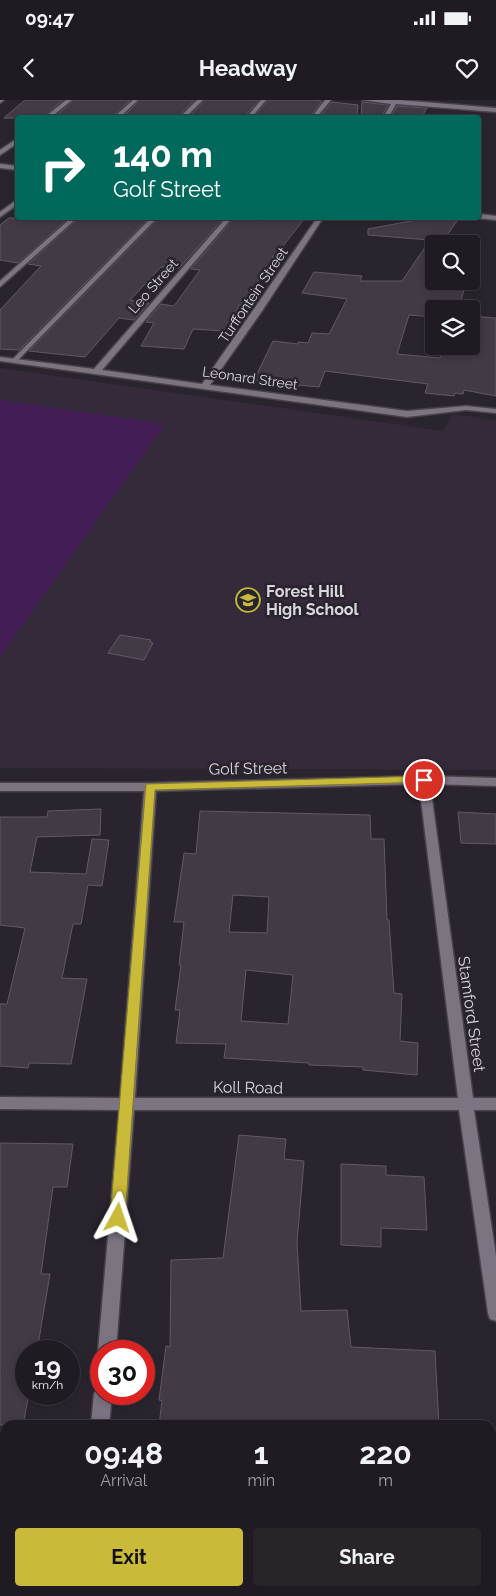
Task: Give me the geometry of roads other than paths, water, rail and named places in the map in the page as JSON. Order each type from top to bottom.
[{"type":"street","points":[[50,115],[69,100]]},
{"type":"street","points":[[184,115],[200,100]]},
{"type":"street","points":[[316,115],[328,100]]},
{"type":"street","points":[[366,100],[496,110]]},
{"type":"street","points":[[387,115],[396,101]]},
{"type":"street","points":[[0,153],[15,142]]},
{"type":"street","points":[[0,166],[15,168]]},
{"type":"street","points":[[481,216],[496,218]]},
{"type":"street","points":[[0,285],[72,220]]},
{"type":"street","name":"Leo Street","points":[[96,372],[227,220]]},
{"type":"street","name":"Turffontein Street","points":[[206,386],[319,220]]},
{"type":"street","name":"Leonard Street","points":[[0,359],[407,414],[466,408],[496,411]]},
{"type":"street","name":"Golf Street","points":[[0,787],[150,787],[424,780],[496,782]]},
{"type":"street","name":"Stamford Street","points":[[424,780],[466,1104],[496,1313]]},
{"type":"street","points":[[107,1340],[127,1103],[150,787]]},
{"type":"street","name":"Koll Road","points":[[0,1103],[496,1104]]},
{"type":"street","points":[[100,1420],[102,1405]]},
{"type":"lane","points":[[118,115],[136,100]]},
{"type":"lane","points":[[251,115],[264,100]]},
{"type":"lane","points":[[0,215],[15,203]]},
{"type":"lane","points":[[14,361],[152,220]]},
{"type":"place","name":"Forest Hill High School","points":[[248,600]]}]
